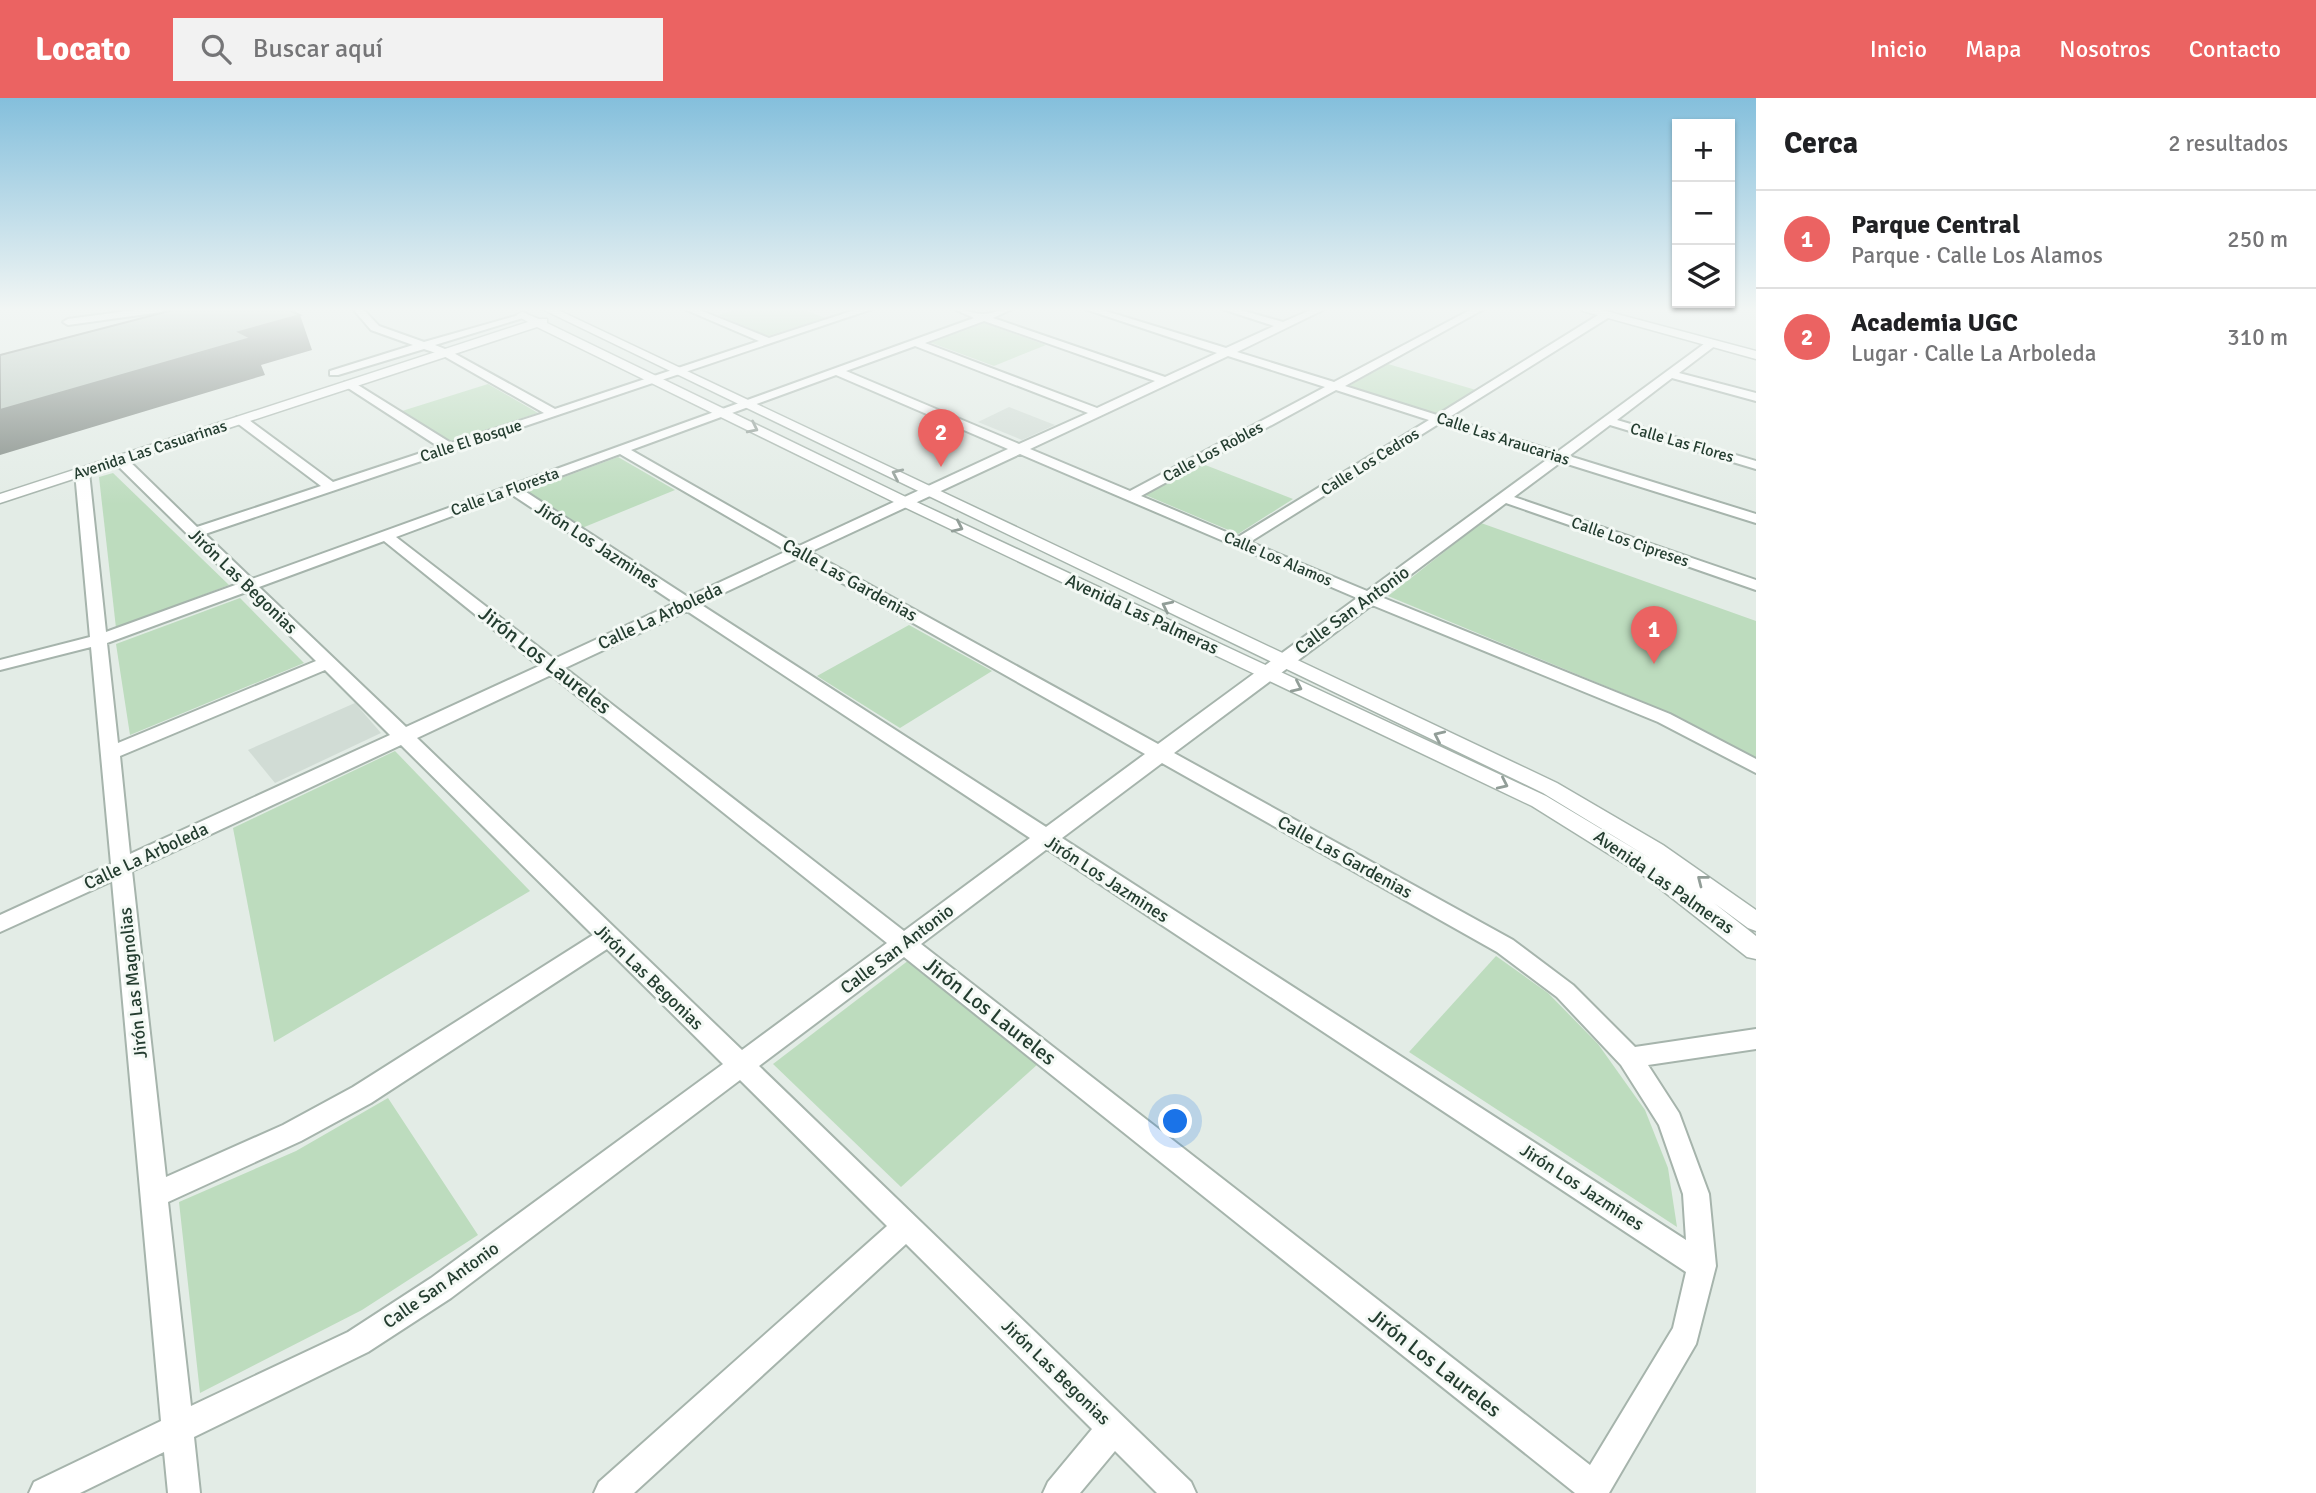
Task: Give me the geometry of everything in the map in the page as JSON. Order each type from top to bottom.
[{"type":"street","name":"Avenida Las Casuarinas","points":[[0,499],[380,374]]},
{"type":"street","points":[[484,374],[553,413]]},
{"type":"street","name":"Avenida Las Palmeras","points":[[645,374],[905,502],[1550,788],[1618,825],[1691,872],[1756,922]]},
{"type":"street","name":"Calle El Bosque","points":[[194,533],[671,374]]},
{"type":"street","name":"Avenida Las Palmeras","points":[[687,374],[931,490],[1539,801],[1604,837],[1669,881],[1756,950]]},
{"type":"street","name":"Calle La Floresta","points":[[0,665],[99,640],[827,374]]},
{"type":"street","name":"Calle Los Alamos","points":[[843,374],[1369,598],[1664,718],[1756,767]]},
{"type":"street","points":[[998,374],[1097,412]]},
{"type":"street","points":[[1145,374],[1165,381]]},
{"type":"street","name":"Calle La Arboleda","points":[[0,924],[1180,374]]},
{"type":"street","name":"Calle Las Araucarias","points":[[1297,374],[1756,519]]},
{"type":"street","name":"Calle Los Robles","points":[[1131,496],[1357,374]]},
{"type":"street","name":"Calle Los Cedros","points":[[1239,543],[1511,374]]},
{"type":"street","points":[[1671,374],[1756,397]]},
{"type":"street","name":"Calle San Antonio","points":[[45,1493],[374,1332],[452,1280],[1671,374]]},
{"type":"street","points":[[349,384],[449,448]]},
{"type":"street","points":[[241,420],[330,487]]},
{"type":"street","name":"Calle Las Flores","points":[[1608,421],[1756,465]]},
{"type":"street","name":"Calle Las Gardenias","points":[[620,449],[1505,946],[1565,991],[1630,1058],[1670,1121],[1696,1194],[1702,1266],[1686,1334],[1592,1491]]},
{"type":"street","name":"Jirón Las Begonias","points":[[120,460],[1180,1493]]},
{"type":"street","name":"Jirón Las Magnolias","points":[[82,472],[184,1493]]},
{"type":"street","name":"Jirón Los Jazmines","points":[[512,489],[1702,1266]]},
{"type":"street","name":"Calle Los Cipreses","points":[[1504,498],[1756,586]]},
{"type":"street","name":"Jirón Los Laureles","points":[[385,535],[1592,1491]]},
{"type":"street","points":[[110,754],[327,663]]},
{"type":"street","points":[[154,1195],[292,1133],[362,1095],[608,937]]},
{"type":"street","points":[[1630,1058],[1756,1040]]},
{"type":"street","points":[[610,1493],[906,1226]]},
{"type":"street","points":[[1059,1493],[1114,1428]]},
{"type":"shaded area","points":[[1009,407],[1055,425],[1022,440],[978,422]]},
{"type":"shaded area","points":[[355,703],[381,733],[275,783],[248,750]]},
{"type":"green space","points":[[1370,374],[1422,374],[1476,390],[1436,415],[1347,387]]},
{"type":"green space","points":[[488,384],[538,413],[449,442],[402,411]]},
{"type":"green space","points":[[618,457],[675,490],[582,528],[526,491]]},
{"type":"green space","points":[[1200,463],[1293,499],[1238,534],[1143,494]]},
{"type":"green space","points":[[113,473],[229,585],[116,628],[99,477]]},
{"type":"green space","points":[[1481,523],[1756,621],[1756,759],[1656,707],[1388,596]]},
{"type":"green space","points":[[240,598],[304,663],[130,735],[116,644]]},
{"type":"green space","points":[[909,625],[992,671],[900,728],[817,676]]},
{"type":"green space","points":[[395,751],[530,891],[274,1042],[233,828]]},
{"type":"green space","points":[[1496,956],[1548,993],[1598,1044],[1645,1110],[1668,1168],[1677,1227],[1409,1052]]},
{"type":"green space","points":[[909,960],[1038,1064],[901,1187],[773,1064]]},
{"type":"green space","points":[[388,1098],[478,1235],[362,1310],[200,1393],[179,1202],[296,1151]]},
{"type":"building","points":[[0,374],[125,374],[0,410]]},
{"type":"place","name":"Academia UGC","points":[[941,467]]},
{"type":"place","name":"Parque Central","points":[[1654,664]]}]
